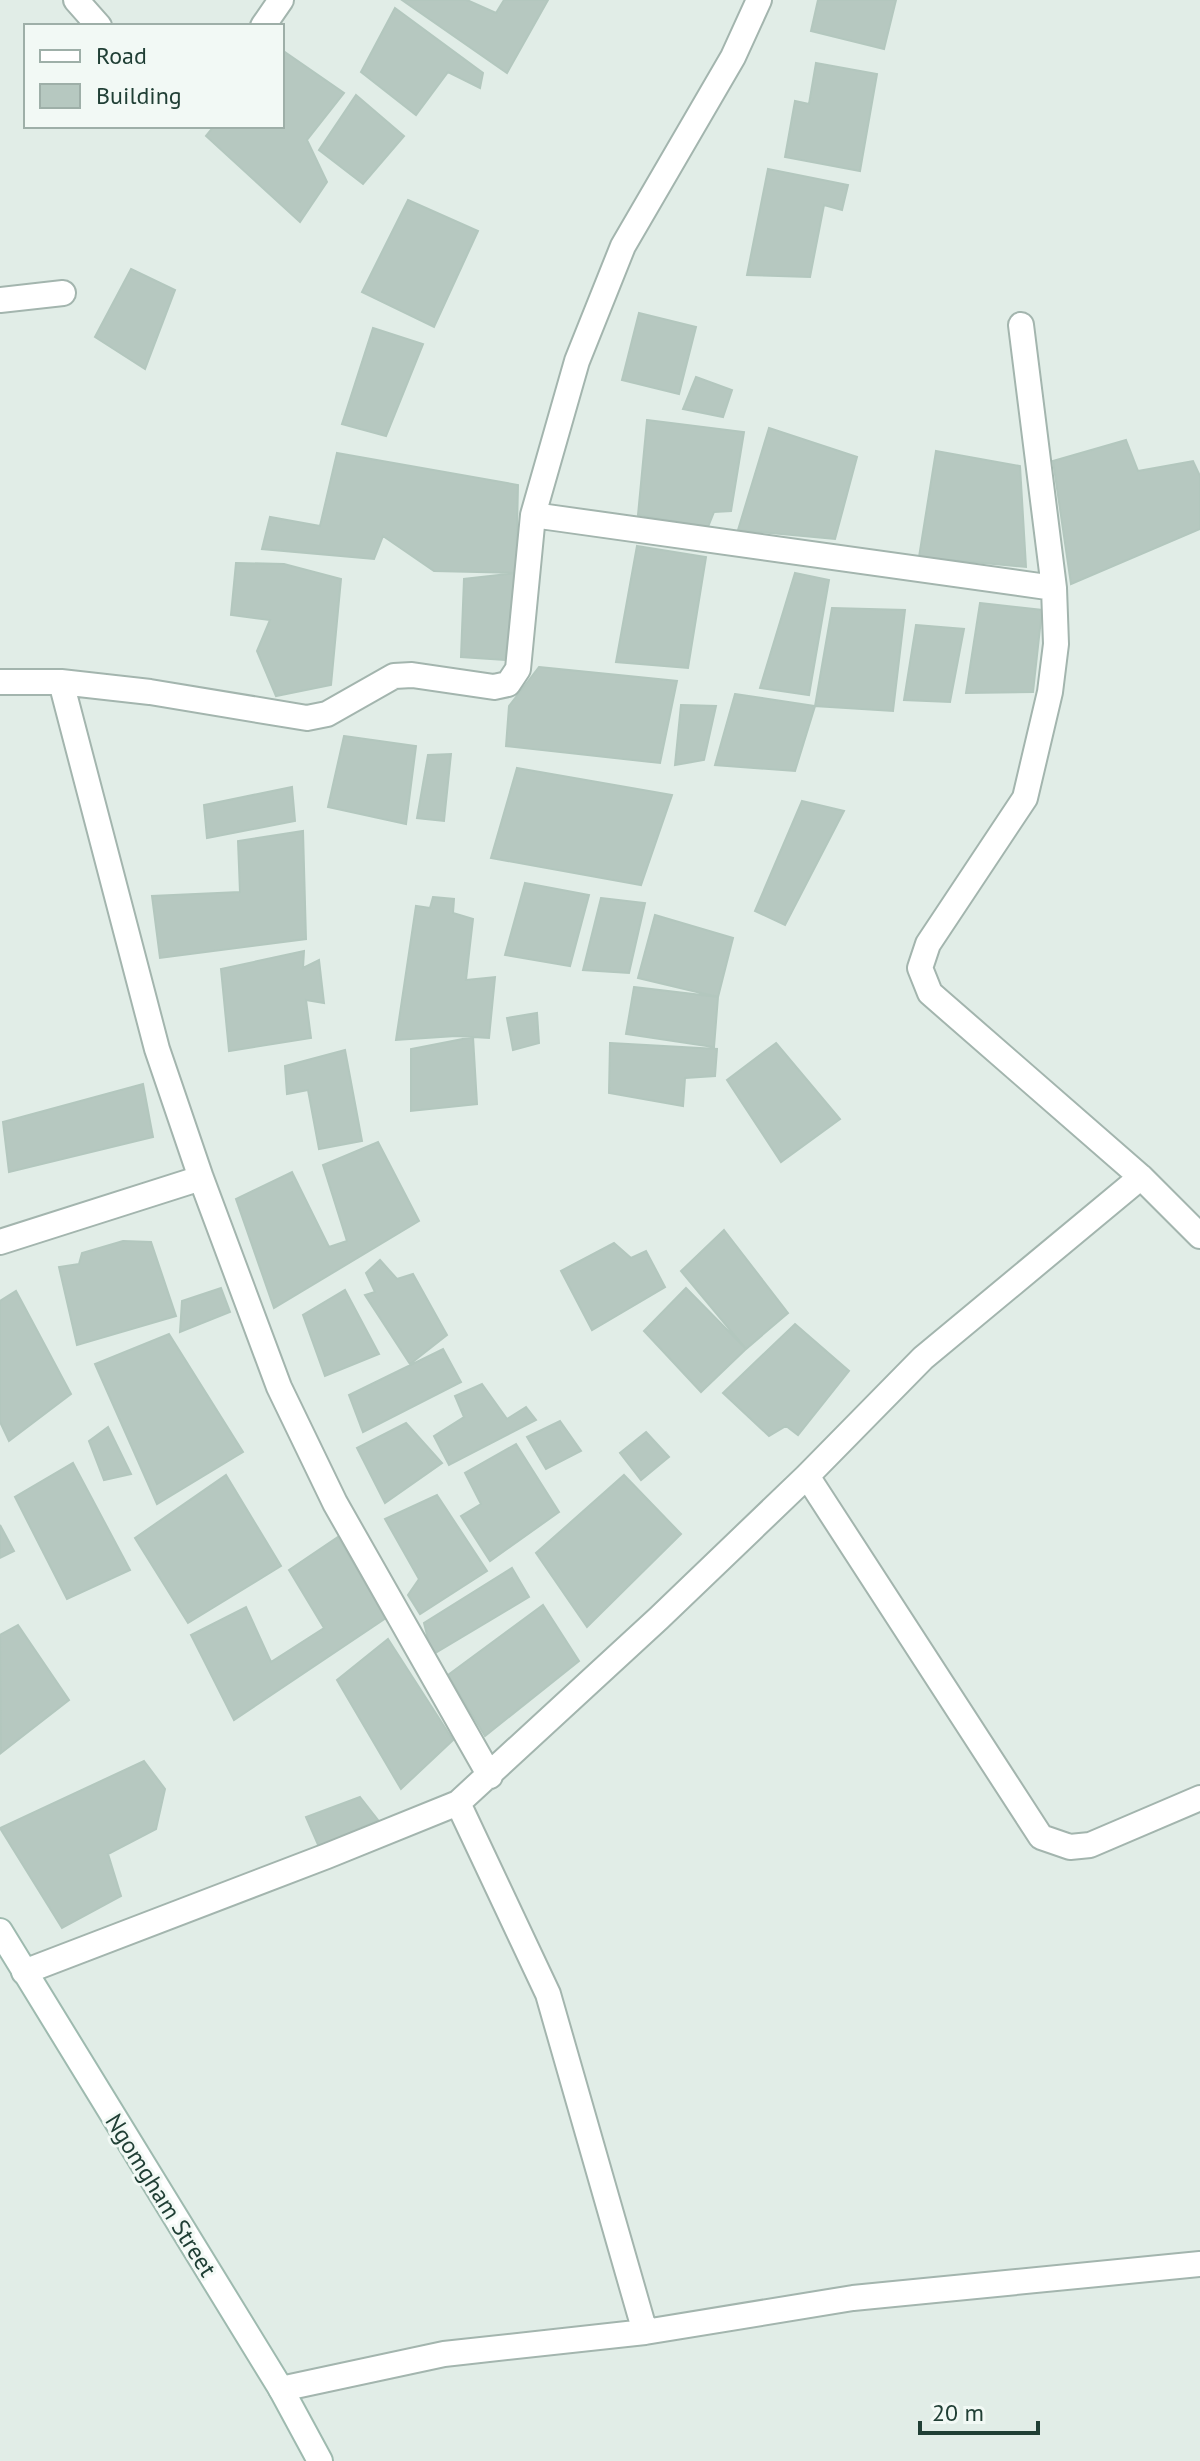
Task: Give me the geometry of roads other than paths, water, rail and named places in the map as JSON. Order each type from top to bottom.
[{"type":"street","points":[[76,0],[97,24]]},
{"type":"street","points":[[264,24],[281,0]]},
{"type":"street","points":[[0,682],[61,682],[150,692],[307,718],[327,714],[394,676],[412,675],[494,687],[508,684],[518,669],[533,515],[577,361],[623,246],[733,57],[759,0]]},
{"type":"street","points":[[0,300],[63,293]]},
{"type":"street","points":[[1021,325],[1054,588],[1056,644],[1050,692],[1025,798],[928,944],[920,968],[930,993],[1141,1177],[1200,1236]]},
{"type":"street","points":[[533,515],[1054,588]]},
{"type":"street","points":[[61,682],[157,1049],[201,1178],[279,1387],[335,1503],[490,1776]]},
{"type":"street","points":[[24,1972],[458,1803],[807,1476],[923,1358],[1141,1177]]},
{"type":"street","points":[[0,1242],[201,1178]]},
{"type":"street","points":[[807,1476],[1041,1837],[1070,1847],[1090,1845],[1200,1798]]},
{"type":"street","points":[[458,1803],[548,1994],[645,2332]]},
{"type":"street","name":"Ngomgham Street","points":[[0,1931],[281,2389],[320,2461]]},
{"type":"street","points":[[281,2389],[444,2354],[645,2332],[853,2298],[1200,2264]]}]
